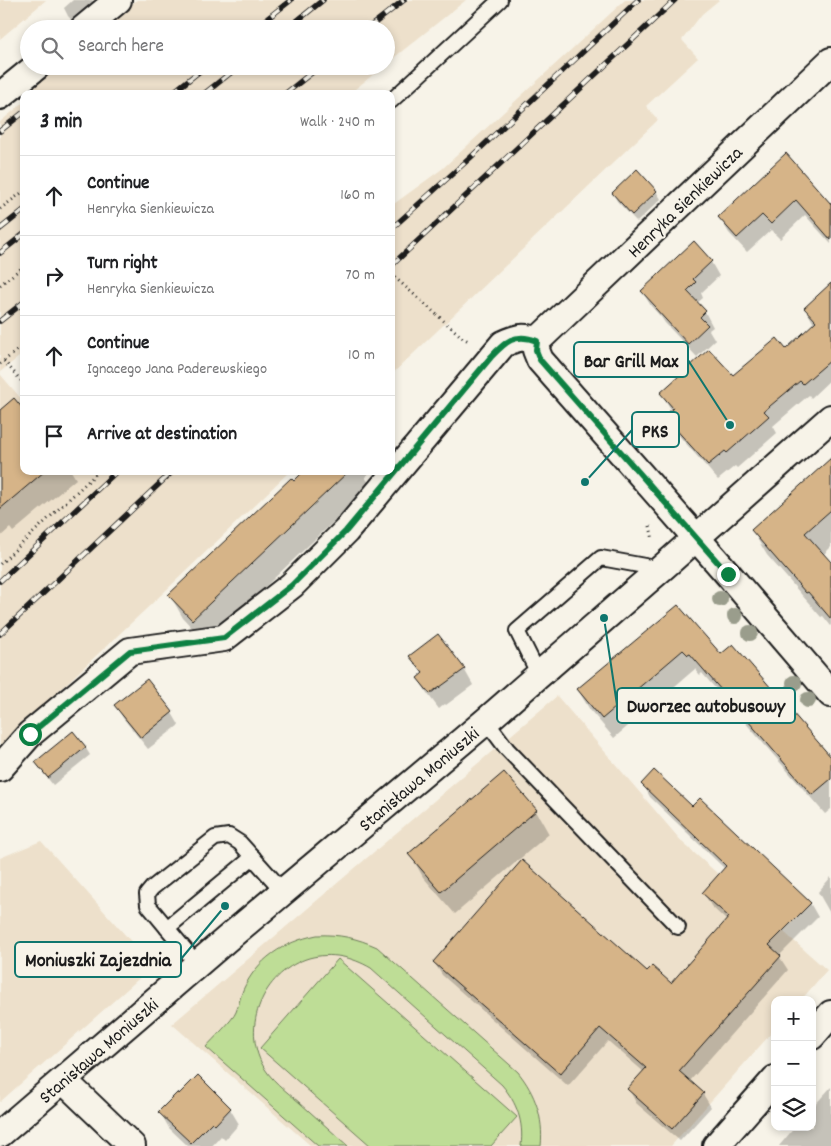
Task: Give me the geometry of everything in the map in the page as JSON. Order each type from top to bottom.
[{"type":"street","points":[[94,20],[118,0]]},
{"type":"street","name":"Henryka Sienkiewicza","points":[[537,341],[831,61]]},
{"type":"street","points":[[0,96],[26,75]]},
{"type":"street","points":[[395,473],[503,344],[515,338],[527,337],[537,341],[536,350],[540,360],[831,694]]},
{"type":"street","name":"Stanisława Moniuszki","points":[[0,1134],[197,964],[486,721],[831,418]]},
{"type":"street","points":[[0,768],[30,734],[130,651],[224,638],[292,585],[346,531],[393,475]]},
{"type":"street","points":[[816,1031],[831,1014]]},
{"type":"street","points":[[63,1080],[132,1146]]},
{"type":"street","points":[[716,1146],[771,1084]]},
{"type":"lane","points":[[395,97],[500,0]]},
{"type":"lane","points":[[539,674],[517,631],[573,582],[601,558],[661,569]]},
{"type":"lane","points":[[486,721],[507,749],[678,927]]},
{"type":"lane","points":[[197,964],[148,905],[147,894],[152,888],[215,838],[229,836],[240,842],[283,891]]},
{"type":"lane","points":[[167,928],[253,857]]},
{"type":"path","points":[[0,209],[20,194]]},
{"type":"path","points":[[0,285],[20,269]]},
{"type":"path","points":[[395,278],[472,344]]},
{"type":"path","points":[[0,364],[20,348]]},
{"type":"path","points":[[4,361],[20,379]]},
{"type":"path","points":[[0,564],[94,475]]},
{"type":"path","points":[[648,521],[654,542]]},
{"type":"shaded area","points":[[0,0],[46,0],[20,20],[0,39]]},
{"type":"shaded area","points":[[137,0],[466,0],[395,57],[395,20],[113,20]]},
{"type":"shaded area","points":[[625,0],[719,0],[702,14],[682,40],[698,58],[646,106],[658,120],[395,371],[395,203],[442,169]]},
{"type":"shaded area","points":[[45,75],[373,75],[354,90],[29,90]]},
{"type":"shaded area","points":[[20,105],[20,356],[0,372],[0,122]]},
{"type":"shaded area","points":[[0,374],[20,397],[20,475],[286,475],[160,596],[0,747]]},
{"type":"shaded area","points":[[557,696],[683,843],[827,970],[804,996],[771,996],[771,1034],[671,1146],[311,1146],[172,1024]]},
{"type":"shaded area","points":[[41,841],[153,966],[0,1102],[0,858]]},
{"type":"green space","points":[[317,935],[348,937],[377,947],[518,1072],[529,1088],[537,1106],[542,1136],[541,1146],[521,1146],[522,1137],[518,1113],[512,1099],[502,1085],[371,968],[349,958],[317,956],[294,965],[281,974],[262,999],[256,1015],[254,1030],[261,1062],[268,1074],[348,1146],[318,1146],[206,1047],[234,1016],[243,990],[256,969],[282,947]]},
{"type":"green space","points":[[338,959],[517,1117],[491,1146],[371,1146],[260,1048]]},
{"type":"building","points":[[786,153],[831,204],[831,240],[796,200],[771,224],[762,215],[737,238],[718,217]]},
{"type":"building","points":[[637,169],[657,191],[632,215],[612,193]]},
{"type":"building","points":[[694,241],[712,261],[693,279],[696,282],[687,291],[706,311],[700,317],[708,325],[688,344],[641,291]]},
{"type":"building","points":[[831,283],[831,360],[803,384],[800,381],[764,411],[769,416],[727,453],[725,451],[708,465],[664,416],[673,408],[660,393],[709,349],[733,375],[777,338],[786,349],[816,321],[804,308]]},
{"type":"building","points":[[14,398],[20,405],[20,475],[40,475],[0,509],[0,410]]},
{"type":"building","points":[[831,458],[831,510],[805,533],[831,562],[831,619],[751,530]]},
{"type":"building","points":[[300,475],[345,475],[192,620],[168,595],[291,478],[294,481]]},
{"type":"building","points":[[678,605],[721,654],[733,644],[831,757],[831,779],[812,795],[690,654],[688,655],[683,650],[602,719],[577,689]]},
{"type":"building","points":[[438,634],[465,669],[430,694],[417,678],[423,673],[409,656]]},
{"type":"building","points":[[147,679],[173,712],[141,738],[114,705]]},
{"type":"building","points":[[73,731],[86,747],[48,778],[35,762]]},
{"type":"building","points":[[654,770],[692,806],[700,798],[811,903],[769,945],[781,956],[679,1071],[704,1093],[672,1129],[627,1089],[646,1068],[600,1028],[560,1074],[433,962],[522,860],[647,971],[652,966],[671,983],[729,917],[702,893],[726,866],[641,784]]},
{"type":"building","points":[[504,772],[537,810],[441,892],[408,854]]},
{"type":"building","points":[[198,1075],[231,1108],[215,1125],[212,1122],[191,1143],[158,1112]]},
{"type":"railway","points":[[265,20],[291,0]]},
{"type":"railway","points":[[298,20],[323,0]]},
{"type":"railway","points":[[378,20],[404,0]]},
{"type":"railway","points":[[395,225],[470,158],[638,0]]},
{"type":"railway","points":[[395,262],[675,0]]},
{"type":"railway","points":[[176,90],[195,75]]},
{"type":"railway","points":[[209,90],[228,75]]},
{"type":"railway","points":[[290,90],[309,75]]},
{"type":"railway","points":[[0,131],[20,115]]},
{"type":"railway","points":[[0,229],[20,213]]},
{"type":"railway","points":[[0,253],[20,237]]},
{"type":"railway","points":[[0,321],[20,305]]},
{"type":"railway","points":[[0,581],[113,475]]},
{"type":"railway","points":[[0,634],[169,475]]},
{"type":"place","name":"Bar Grill Max","points":[[730,425]]},
{"type":"place","name":"PKS","points":[[585,482]]},
{"type":"place","name":"Dworzec autobusowy","points":[[604,618]]},
{"type":"place","name":"Moniuszki Zajezdnia","points":[[225,906]]},
{"type":"route","points":[[30,734],[130,651],[224,638],[292,585],[346,531],[491,357],[503,344],[515,338],[527,337],[537,341],[536,350],[540,360],[728,574]]}]
